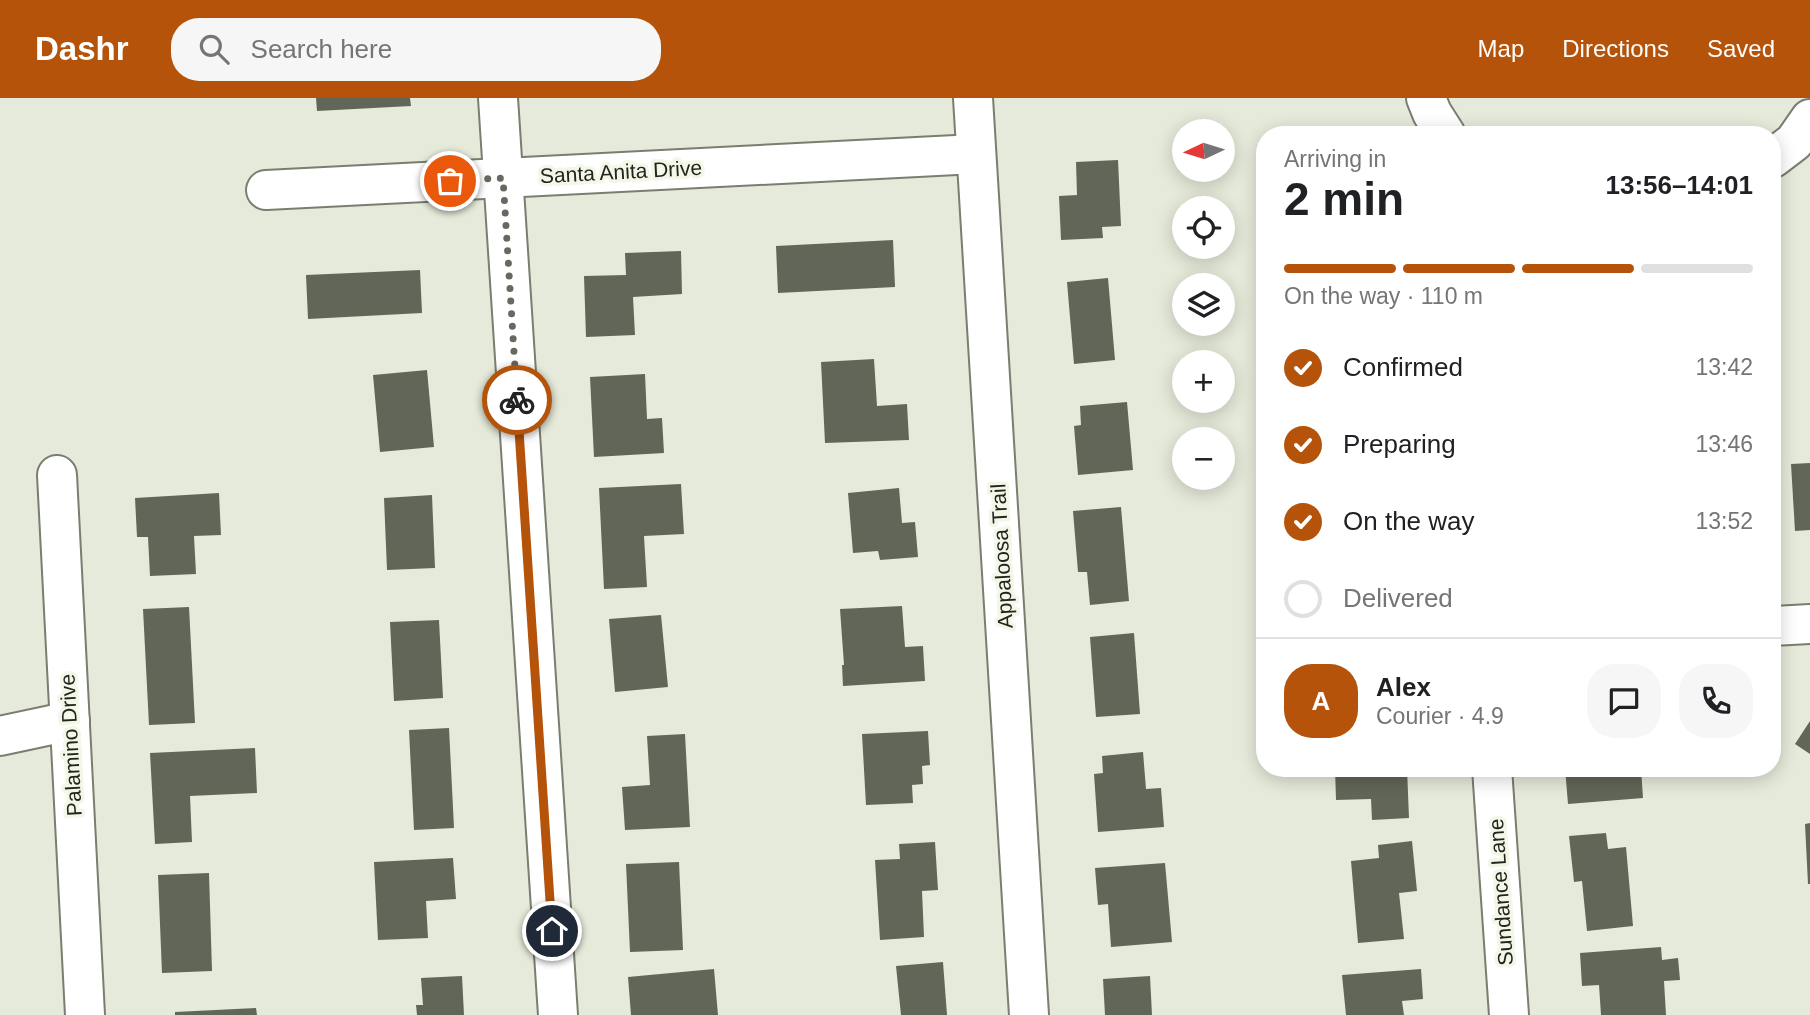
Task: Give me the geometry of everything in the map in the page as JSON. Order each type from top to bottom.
[{"type":"street","points":[[498,98],[558,1015]]},
{"type":"street","name":"Appaloosa Trail","points":[[973,98],[1030,1015]]},
{"type":"street","points":[[1426,98],[1440,126]]},
{"type":"street","points":[[1781,152],[1794,142],[1810,119]]},
{"type":"street","name":"Santa Anita Drive","points":[[266,190],[976,154]]},
{"type":"street","name":"Palamino Drive","points":[[57,475],[85,1015]]},
{"type":"street","points":[[1781,626],[1810,624]]},
{"type":"street","points":[[0,736],[70,721]]},
{"type":"street","name":"Sundance Lane","points":[[1493,777],[1509,1015]]},
{"type":"building","points":[[316,98],[410,98],[411,106],[317,111]]},
{"type":"building","points":[[1118,160],[1121,226],[1102,227],[1103,238],[1061,240],[1059,196],[1077,195],[1076,162]]},
{"type":"building","points":[[893,240],[895,287],[778,293],[776,246]]},
{"type":"building","points":[[681,251],[682,294],[633,297],[635,335],[586,337],[584,276],[626,275],[625,253]]},
{"type":"building","points":[[420,270],[422,313],[308,319],[306,275]]},
{"type":"building","points":[[1108,278],[1115,360],[1074,364],[1067,282]]},
{"type":"building","points":[[874,359],[877,406],[907,404],[909,440],[825,443],[821,362]]},
{"type":"building","points":[[427,370],[434,447],[380,452],[373,375]]},
{"type":"building","points":[[645,374],[647,419],[662,418],[664,453],[594,457],[590,377]]},
{"type":"building","points":[[1127,402],[1133,470],[1078,475],[1074,426],[1081,425],[1080,406]]},
{"type":"building","points":[[1810,463],[1810,530],[1795,531],[1791,464]]},
{"type":"building","points":[[681,484],[684,534],[644,536],[647,587],[604,589],[599,488]]},
{"type":"building","points":[[899,488],[902,523],[915,522],[918,557],[880,560],[878,551],[853,553],[848,493]]},
{"type":"building","points":[[219,493],[221,535],[194,536],[196,574],[150,576],[148,537],[137,537],[135,498]]},
{"type":"building","points":[[432,495],[435,568],[387,570],[384,498]]},
{"type":"building","points":[[1121,507],[1129,601],[1090,605],[1087,572],[1078,572],[1073,511]]},
{"type":"building","points":[[902,606],[905,647],[923,646],[925,681],[843,686],[840,609]]},
{"type":"building","points":[[189,607],[195,723],[149,725],[143,609]]},
{"type":"building","points":[[661,615],[668,687],[615,692],[609,619]]},
{"type":"building","points":[[439,620],[443,698],[394,701],[390,622]]},
{"type":"building","points":[[1134,633],[1140,714],[1096,717],[1090,637]]},
{"type":"building","points":[[1810,721],[1810,754],[1795,744]]},
{"type":"building","points":[[449,728],[454,828],[414,830],[409,730]]},
{"type":"building","points":[[928,731],[930,765],[922,766],[923,784],[912,785],[913,803],[866,805],[862,734]]},
{"type":"building","points":[[685,734],[690,827],[625,830],[622,787],[650,785],[647,736]]},
{"type":"building","points":[[255,748],[257,793],[190,796],[192,842],[155,844],[150,753]]},
{"type":"building","points":[[1143,752],[1146,789],[1161,788],[1164,827],[1098,832],[1094,774],[1103,773],[1102,756]]},
{"type":"building","points":[[1335,777],[1407,777],[1409,818],[1372,820],[1371,799],[1336,800]]},
{"type":"building","points":[[1566,777],[1642,777],[1643,798],[1568,804]]},
{"type":"building","points":[[1810,823],[1810,884],[1808,884],[1805,824]]},
{"type":"building","points":[[1606,833],[1608,849],[1626,847],[1633,926],[1587,931],[1582,881],[1574,882],[1569,836]]},
{"type":"building","points":[[1412,841],[1417,891],[1399,893],[1404,939],[1358,943],[1351,861],[1379,858],[1378,845]]},
{"type":"building","points":[[935,842],[938,890],[922,891],[924,937],[880,940],[875,860],[900,859],[899,844]]},
{"type":"building","points":[[453,858],[456,899],[426,901],[428,938],[378,940],[374,862]]},
{"type":"building","points":[[679,862],[683,950],[630,952],[626,864]]},
{"type":"building","points":[[1165,863],[1172,942],[1111,947],[1108,904],[1098,905],[1095,868]]},
{"type":"building","points":[[209,873],[212,971],[162,973],[158,875]]},
{"type":"building","points":[[1661,947],[1662,960],[1678,958],[1680,980],[1664,981],[1666,1015],[1601,1015],[1599,985],[1582,986],[1580,953]]},
{"type":"building","points":[[943,962],[947,1015],[901,1015],[896,966]]},
{"type":"building","points":[[714,969],[718,1015],[631,1015],[628,977]]},
{"type":"building","points":[[1421,969],[1423,999],[1402,1001],[1404,1015],[1346,1015],[1342,975]]},
{"type":"building","points":[[462,976],[464,1015],[417,1015],[416,1005],[423,1005],[421,978]]},
{"type":"building","points":[[1150,976],[1152,1015],[1105,1015],[1103,979]]},
{"type":"building","points":[[256,1008],[257,1015],[175,1015],[175,1012]]},
{"type":"way so far","points":[[450,181],[503,178],[517,400]]},
{"type":"route","points":[[517,400],[552,931]]}]
